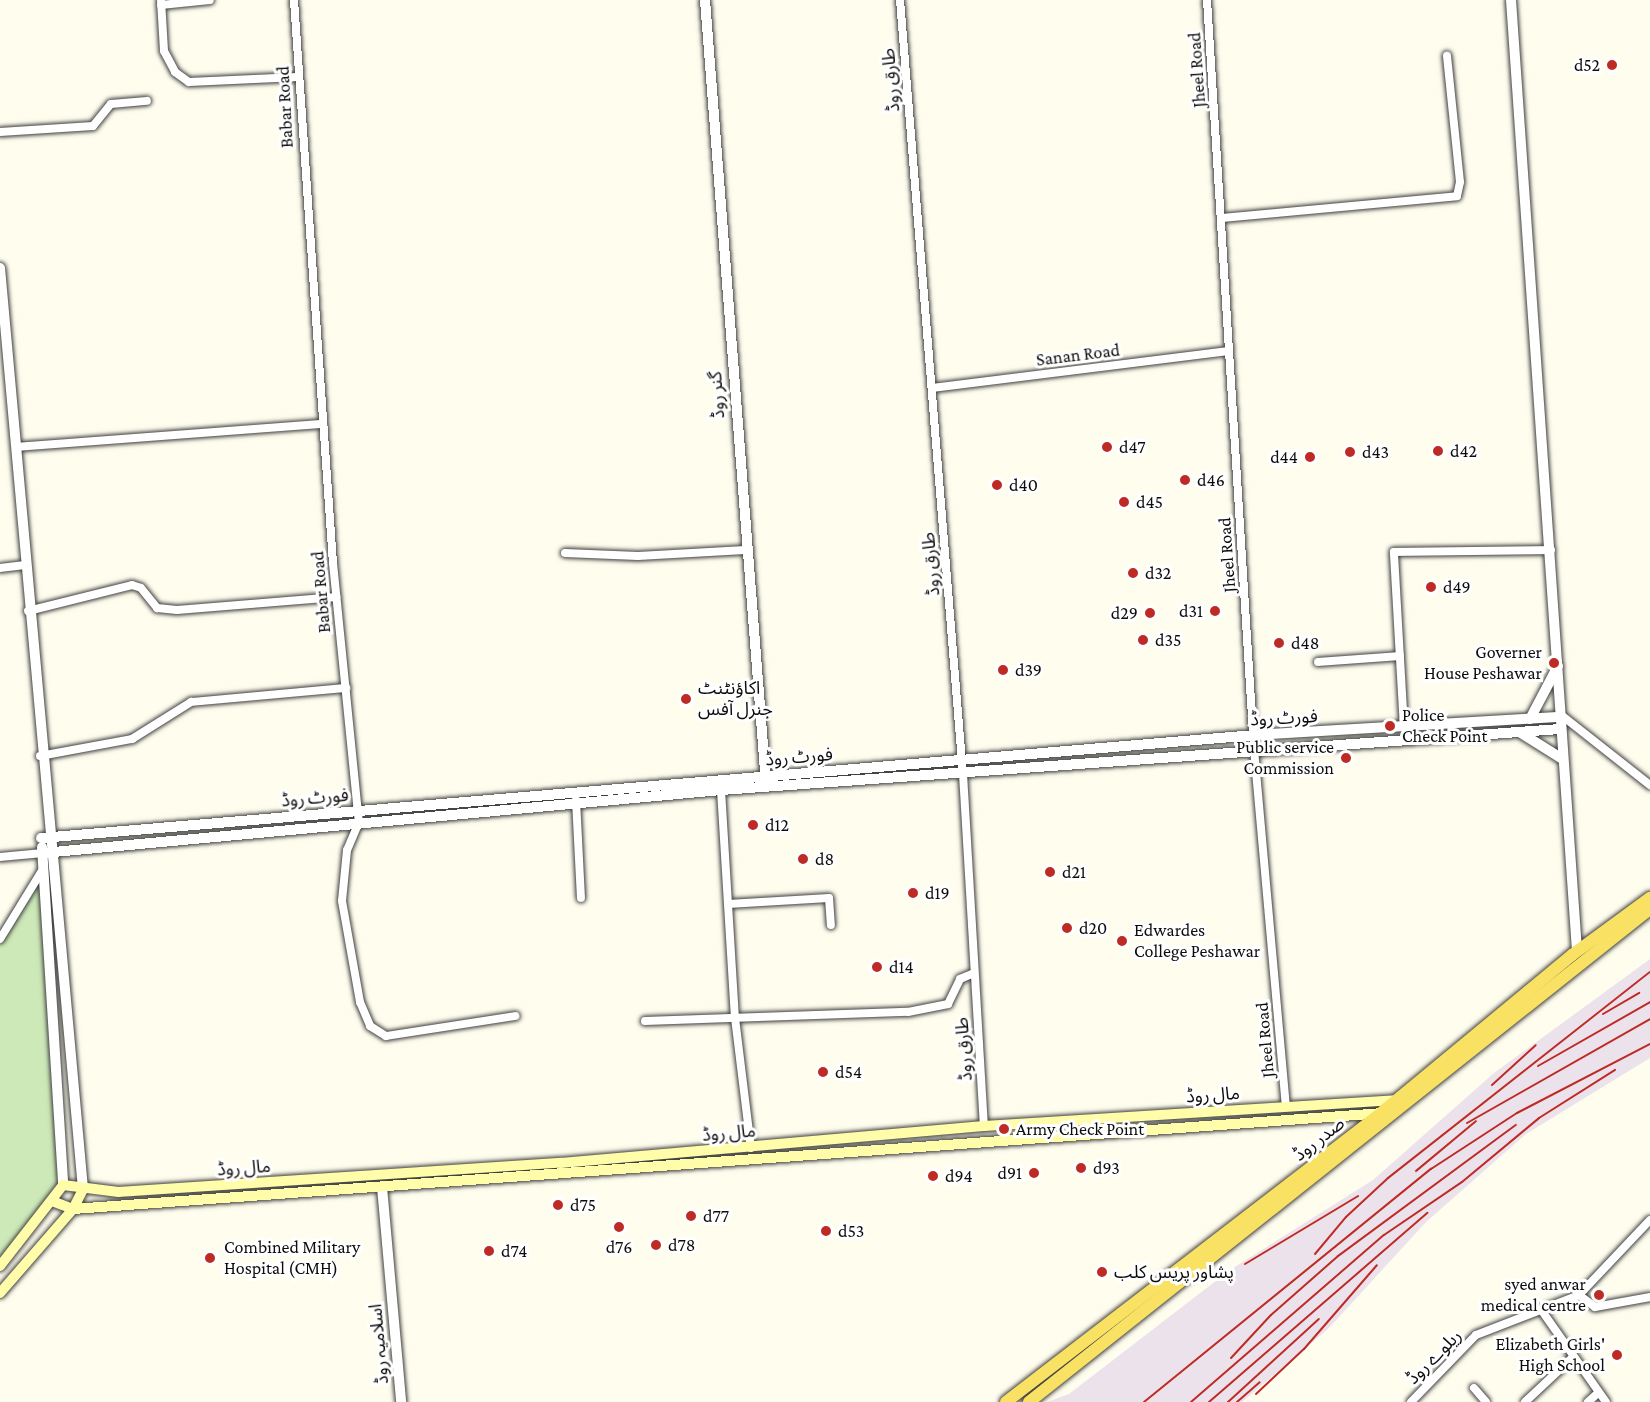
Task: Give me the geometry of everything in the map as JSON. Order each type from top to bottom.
[{"type":"main road","name":"صدر روڈ","points":[[1029,1402],[1399,1106],[1577,952],[1650,898]]},
{"type":"main road","name":"صدر روڈ","points":[[1006,1402],[1381,1113],[1417,1097],[1650,909]]},
{"type":"main road","name":"مال روڈ","points":[[52,1201],[72,1209],[382,1187],[984,1126],[1286,1107],[1399,1106]]},
{"type":"main road","name":"مال روڈ","points":[[63,1185],[118,1192],[381,1175],[560,1168],[1381,1113]]},
{"type":"main road","points":[[984,1126],[985,1139]]},
{"type":"main road","name":"اسلامیہ روڈ","points":[[381,1175],[382,1187]]},
{"type":"main road","points":[[0,1266],[63,1185]]},
{"type":"main road","points":[[0,1293],[72,1209],[82,1189]]},
{"type":"street","points":[[210,0],[161,2],[164,51],[175,72],[189,82],[298,77]]},
{"type":"street","name":"Babar Road","points":[[294,0],[336,597],[359,817],[347,850],[342,901],[360,1002],[370,1026],[386,1036],[515,1016]]},
{"type":"street","name":"گنر روڈ","points":[[705,0],[745,550],[766,782]]},
{"type":"street","name":"طارق روڈ","points":[[900,0],[962,760],[984,1126]]},
{"type":"street","name":"Jheel Road","points":[[1207,0],[1254,748],[1286,1107]]},
{"type":"street","points":[[1511,0],[1551,550],[1560,729],[1577,952]]},
{"type":"street","points":[[1222,218],[1457,196],[1460,182],[1447,56]]},
{"type":"street","points":[[0,132],[93,126],[111,104],[147,101]]},
{"type":"street","points":[[0,268],[3,347],[16,447],[40,756],[55,852],[82,1189]]},
{"type":"street","name":"Sanan Road","points":[[932,388],[1229,351]]},
{"type":"street","points":[[16,447],[323,424]]},
{"type":"street","points":[[565,553],[638,556],[745,550]]},
{"type":"street","points":[[1404,728],[1394,552],[1551,550]]},
{"type":"street","points":[[0,568],[25,565]]},
{"type":"street","points":[[28,611],[132,585],[141,588],[157,608],[177,610],[336,597]]},
{"type":"street","points":[[1318,662],[1400,656]]},
{"type":"street","points":[[1530,719],[1558,665]]},
{"type":"street","points":[[40,756],[132,739],[191,702],[346,688]]},
{"type":"street","points":[[1560,715],[1650,785]]},
{"type":"street","name":"فورٹ روڈ","points":[[43,853],[359,817],[766,782],[962,760],[1254,735],[1404,728],[1560,715]]},
{"type":"street","name":"فورٹ روڈ","points":[[575,798],[721,790],[766,782],[963,774],[1254,748],[1560,729]]},
{"type":"street","points":[[1518,731],[1562,758]]},
{"type":"street","points":[[721,790],[735,1018],[751,1148]]},
{"type":"street","points":[[575,798],[581,898]]},
{"type":"street","name":"فورٹ روڈ","points":[[51,832],[359,817]]},
{"type":"street","points":[[51,832],[41,838],[63,1185]]},
{"type":"street","points":[[0,857],[43,853]]},
{"type":"street","points":[[0,939],[44,868]]},
{"type":"street","points":[[728,904],[828,898],[831,925]]},
{"type":"street","points":[[645,1021],[908,1012],[948,1004],[960,979],[974,973]]},
{"type":"street","name":"اسلامیہ روڈ","points":[[382,1187],[401,1402]]},
{"type":"street","points":[[1650,1220],[1579,1295],[1595,1307],[1650,1297]]},
{"type":"street","name":"ریلوے روڈ","points":[[1411,1402],[1476,1335],[1579,1295]]},
{"type":"street","points":[[1542,1311],[1572,1358],[1605,1402]]},
{"type":"street","points":[[1525,1402],[1572,1358]]},
{"type":"street","points":[[1474,1388],[1484,1401]]},
{"type":"street","points":[[1588,1402],[1598,1393]]},
{"type":"shaded area","points":[[1650,959],[1650,1058],[1526,1134],[1426,1222],[1328,1329],[1242,1402],[1047,1402],[1069,1394],[1230,1270],[1373,1180],[1494,1073]]},
{"type":"green space","points":[[44,868],[63,1185],[0,1264],[0,941]]},
{"type":"railway","points":[[1315,1254],[1346,1217],[1388,1178],[1650,972]]},
{"type":"railway","points":[[1603,1014],[1639,993]]},
{"type":"railway","points":[[1538,1066],[1650,1002]]},
{"type":"railway","points":[[1467,1123],[1650,1019]]},
{"type":"railway","points":[[1144,1402],[1431,1169],[1517,1113],[1650,1044]]},
{"type":"railway","points":[[1492,1085],[1536,1045]]},
{"type":"railway","points":[[1191,1402],[1384,1235],[1462,1182],[1539,1118],[1615,1070]]},
{"type":"railway","points":[[1416,1171],[1476,1121]]},
{"type":"railway","points":[[1231,1358],[1271,1315],[1338,1256],[1516,1125]]},
{"type":"railway","points":[[1245,1264],[1358,1196]]},
{"type":"railway","points":[[1209,1402],[1427,1213]]},
{"type":"railway","points":[[1256,1394],[1304,1349],[1377,1265]]},
{"type":"railway","points":[[1228,1402],[1319,1319]]},
{"type":"railway","points":[[1237,1402],[1260,1382]]},
{"type":"place","name":"d52","points":[[1612,65]]},
{"type":"place","name":"d47","points":[[1107,447]]},
{"type":"place","name":"d42","points":[[1438,451]]},
{"type":"place","name":"d43","points":[[1350,452]]},
{"type":"place","name":"d44","points":[[1310,457]]},
{"type":"place","name":"d46","points":[[1185,480]]},
{"type":"place","name":"d40","points":[[997,485]]},
{"type":"place","name":"d45","points":[[1124,502]]},
{"type":"place","name":"d32","points":[[1133,573]]},
{"type":"place","name":"d49","points":[[1431,587]]},
{"type":"place","name":"d31","points":[[1215,611]]},
{"type":"place","name":"d29","points":[[1150,613]]},
{"type":"place","name":"d35","points":[[1143,640]]},
{"type":"place","name":"d48","points":[[1279,643]]},
{"type":"place","name":"Governer House Peshawar","points":[[1554,663]]},
{"type":"place","name":"d39","points":[[1003,670]]},
{"type":"place","name":"اکاؤنٹنٹ جنرل آفس","points":[[686,699]]},
{"type":"place","name":"Police Check Point","points":[[1390,726]]},
{"type":"place","name":"Public service Commission","points":[[1346,758]]},
{"type":"place","name":"d12","points":[[753,825]]},
{"type":"place","name":"d8","points":[[803,859]]},
{"type":"place","name":"d21","points":[[1050,872]]},
{"type":"place","name":"d19","points":[[913,893]]},
{"type":"place","name":"d20","points":[[1067,928]]},
{"type":"place","name":"Edwardes College Peshawar","points":[[1122,941]]},
{"type":"place","name":"d14","points":[[877,967]]},
{"type":"place","name":"d54","points":[[823,1072]]},
{"type":"place","name":"Army Check Point","points":[[1004,1129]]},
{"type":"place","name":"d93","points":[[1081,1168]]},
{"type":"place","name":"d91","points":[[1034,1173]]},
{"type":"place","name":"d94","points":[[933,1176]]},
{"type":"place","name":"d75","points":[[558,1205]]},
{"type":"place","name":"d77","points":[[691,1216]]},
{"type":"place","name":"d76","points":[[619,1227]]},
{"type":"place","name":"d53","points":[[826,1231]]},
{"type":"place","name":"d78","points":[[656,1245]]},
{"type":"place","name":"d74","points":[[489,1251]]},
{"type":"place","name":"Combined Military Hospital (CMH)","points":[[210,1258]]},
{"type":"place","name":"پشاور پریس کلب","points":[[1102,1272]]},
{"type":"place","name":"syed anwar medical centre","points":[[1599,1295]]},
{"type":"place","name":"Elizabeth Girls' High School","points":[[1617,1355]]}]
